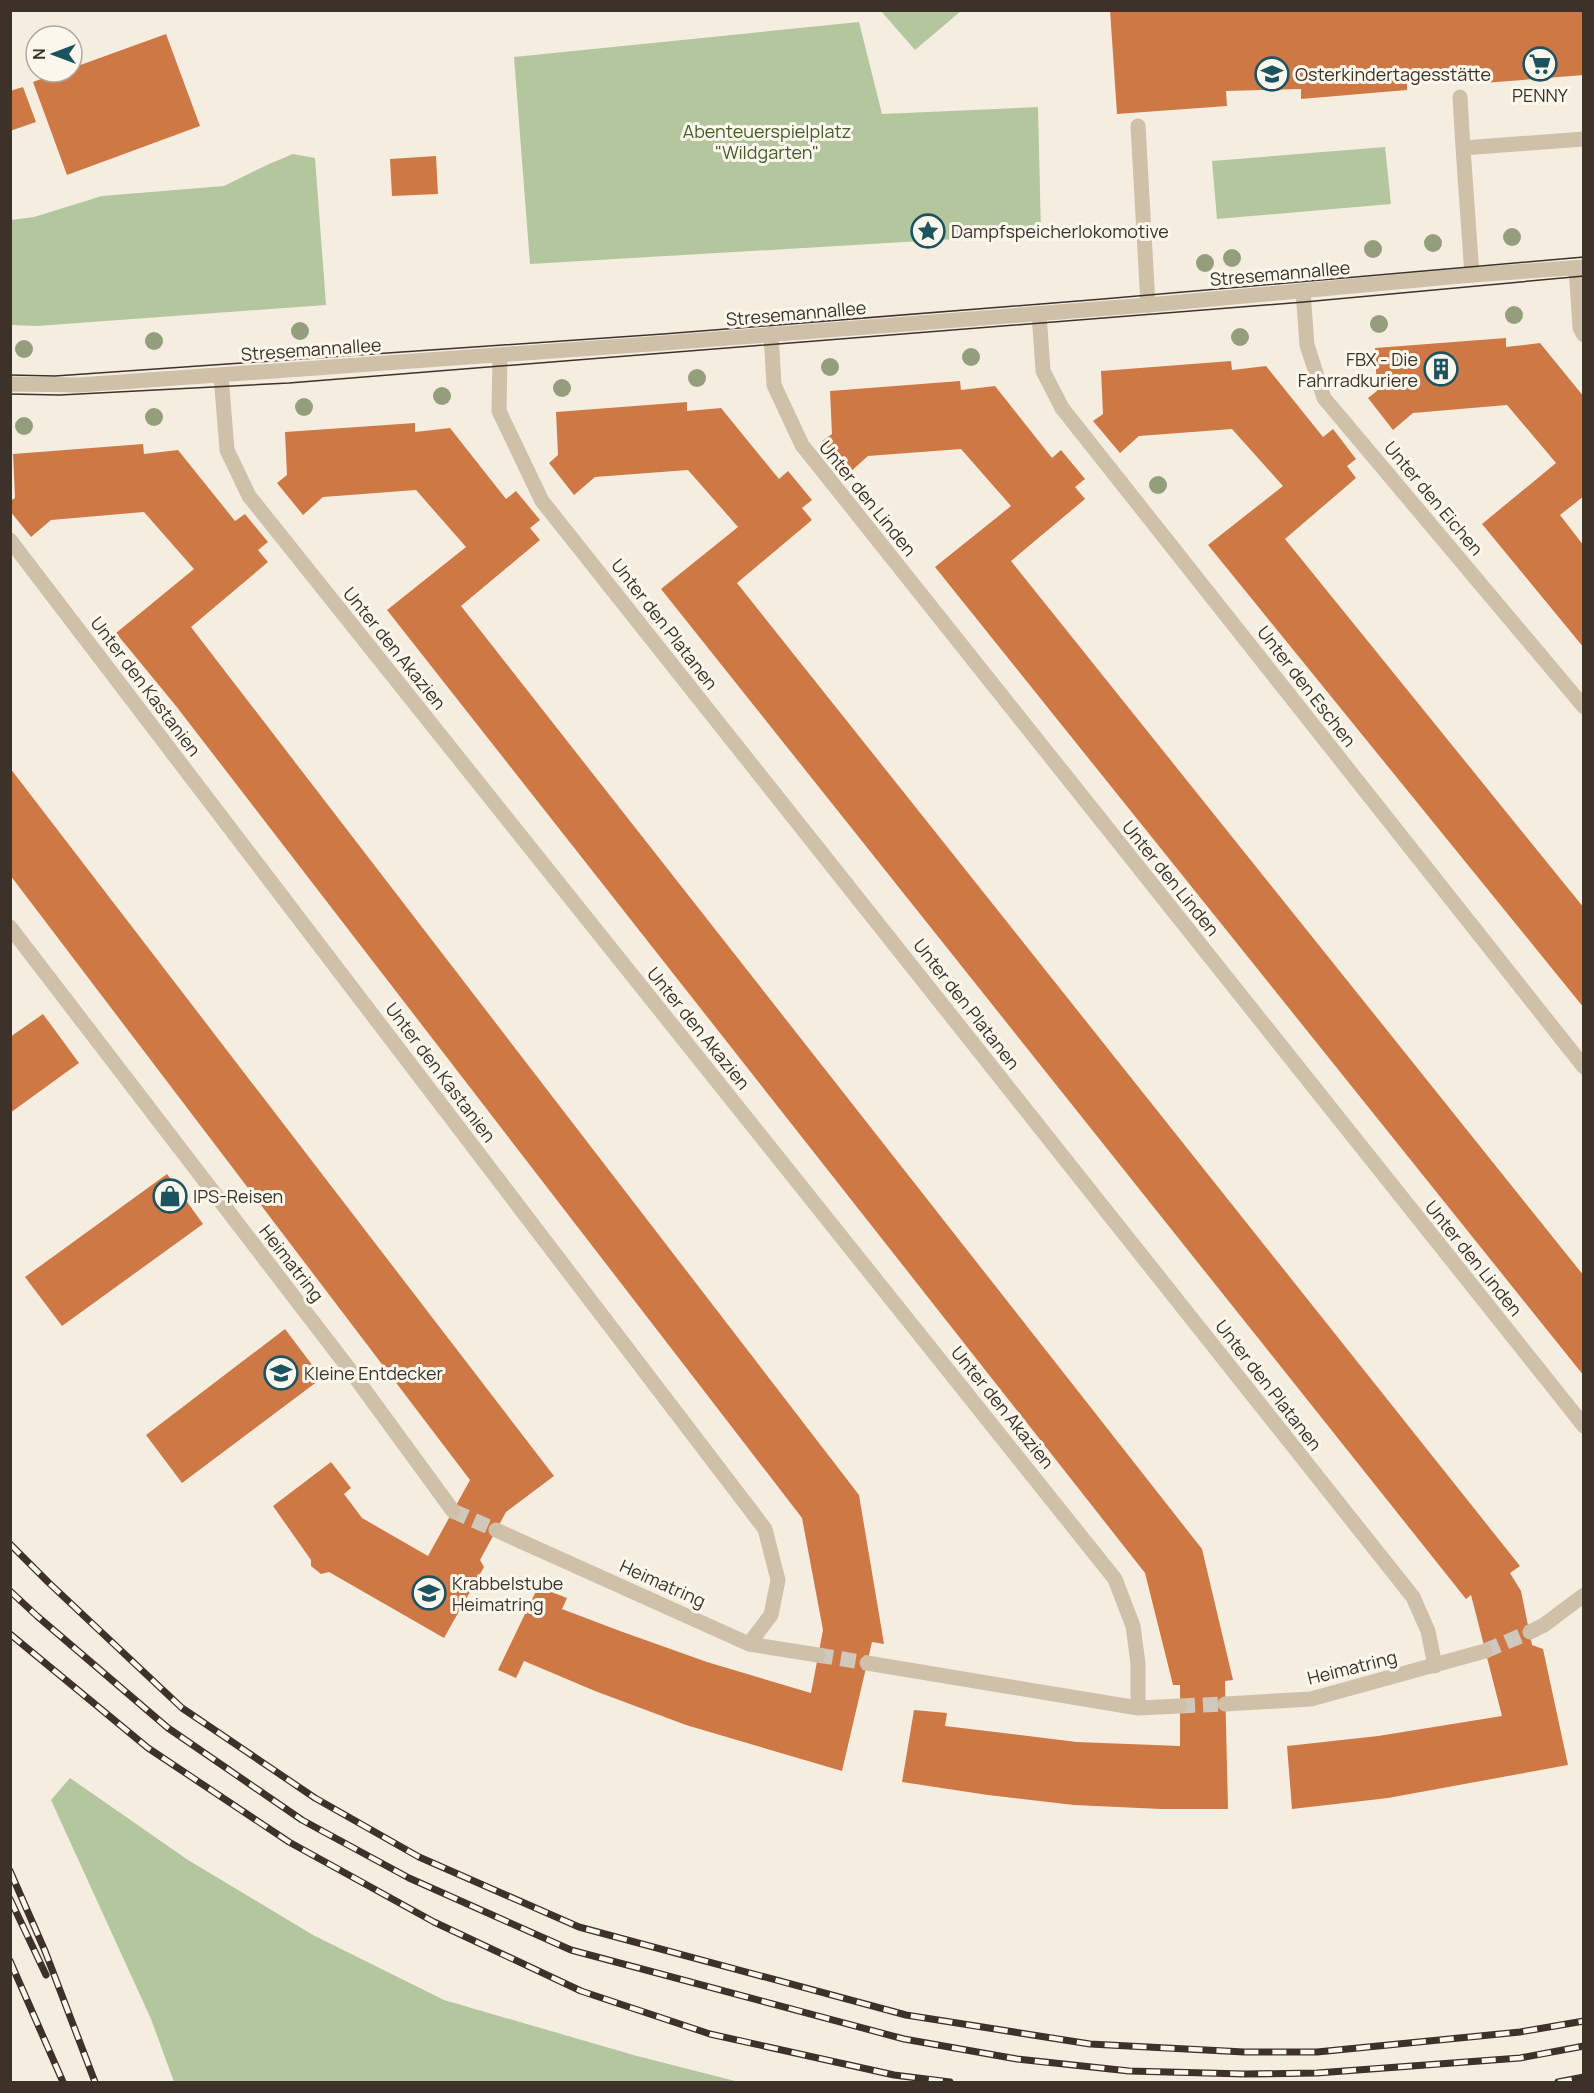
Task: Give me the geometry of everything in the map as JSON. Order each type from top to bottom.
[{"type":"street","points":[[1460,97],[1472,275]]},
{"type":"street","points":[[1138,126],[1148,305]]},
{"type":"street","points":[[1463,147],[1584,139]]},
{"type":"street","points":[[1580,268],[1580,328],[1584,335]]},
{"type":"street","name":"Stresemannallee","points":[[10,384],[79,385],[500,355],[1148,305],[1472,275],[1580,268]]},
{"type":"street","name":"Unter den Eichen","points":[[1303,291],[1306,345],[1324,398],[1584,707]]},
{"type":"street","name":"Unter den Eschen","points":[[1039,313],[1043,370],[1062,408],[1584,1066]]},
{"type":"street","name":"Unter den Linden","points":[[771,334],[774,385],[802,445],[1584,1426]]},
{"type":"street","name":"Unter den Platanen","points":[[500,355],[499,411],[542,501],[1413,1597],[1428,1631],[1435,1666]]},
{"type":"street","name":"Unter den Akazien","points":[[221,375],[227,450],[249,496],[1115,1579],[1133,1626],[1138,1663],[1138,1708]]},
{"type":"street","name":"Unter den Kastanien","points":[[10,540],[765,1529],[778,1580],[771,1615],[750,1644]]},
{"type":"street","name":"Heimatring","points":[[10,927],[350,1370],[453,1510]]},
{"type":"street","name":"Heimatring","points":[[496,1530],[750,1644],[818,1655]]},
{"type":"street","points":[[1530,1632],[1544,1625],[1584,1595]]},
{"type":"street","name":"Heimatring","points":[[1225,1704],[1311,1699],[1485,1651]]},
{"type":"street","points":[[867,1663],[1138,1708],[1180,1706]]},
{"type":"green space","points":[[881,11],[961,11],[915,50]]},
{"type":"green space","name":"Abenteuerspielplatz \"Wildgarten\"","points":[[859,22],[882,114],[1038,107],[1041,234],[530,264],[514,57]]},
{"type":"green space","points":[[1385,147],[1391,204],[1217,219],[1212,161]]},
{"type":"green space","points":[[293,154],[315,158],[326,305],[37,326],[11,325],[11,220],[34,217],[102,196],[224,186]]},
{"type":"green space","points":[[70,1778],[188,1860],[313,1935],[444,2000],[637,2056],[739,2082],[174,2082],[151,2019],[51,1800]]},
{"type":"building","points":[[1110,10],[1584,10],[1584,75],[1484,83],[1483,70],[1407,77],[1407,90],[1301,99],[1301,89],[1226,91],[1227,106],[1117,114]]},
{"type":"building","points":[[166,34],[200,126],[67,175],[34,84],[84,84],[84,64]]},
{"type":"building","points":[[23,87],[36,122],[10,131],[10,91]]},
{"type":"building","points":[[436,156],[438,194],[392,196],[390,159]]},
{"type":"building","points":[[1506,338],[1506,347],[1540,343],[1584,397],[1584,496],[1560,515],[1584,546],[1584,648],[1482,524],[1556,463],[1507,405],[1413,413],[1393,430],[1368,398],[1377,391],[1375,348]]},
{"type":"building","points":[[1231,361],[1232,370],[1266,366],[1323,437],[1333,429],[1356,459],[1347,466],[1356,478],[1285,539],[1584,908],[1584,1008],[1208,545],[1283,486],[1232,429],[1139,436],[1120,453],[1093,421],[1103,414],[1101,371]]},
{"type":"building","points":[[960,381],[961,390],[995,386],[1052,458],[1061,450],[1085,479],[1075,487],[1085,499],[1011,561],[1584,1276],[1584,1376],[935,567],[1011,506],[961,449],[868,456],[848,474],[822,441],[832,434],[830,391]]},
{"type":"building","points":[[687,402],[687,411],[721,408],[779,479],[788,471],[812,500],[802,508],[812,520],[737,583],[1520,1566],[1510,1573],[1521,1591],[1532,1645],[1543,1649],[1568,1765],[1388,1798],[1292,1809],[1287,1746],[1378,1736],[1502,1716],[1471,1595],[1466,1599],[661,589],[738,527],[688,470],[595,477],[574,495],[549,463],[558,455],[556,412]]},
{"type":"building","points":[[415,423],[415,432],[450,428],[506,499],[516,491],[540,520],[530,528],[540,540],[461,606],[1202,1549],[1233,1680],[1225,1681],[1228,1809],[1074,1805],[902,1782],[914,1710],[947,1713],[945,1726],[1077,1742],[1180,1746],[1180,1685],[1173,1685],[1145,1573],[387,610],[466,547],[416,490],[323,497],[303,515],[277,483],[287,475],[285,432]]},
{"type":"building","points":[[143,444],[144,454],[178,450],[235,521],[245,514],[268,542],[258,550],[268,562],[191,627],[859,1495],[884,1644],[872,1642],[842,1771],[686,1725],[595,1691],[524,1661],[516,1678],[498,1670],[538,1587],[567,1598],[562,1609],[707,1662],[811,1693],[823,1630],[802,1518],[176,706],[116,633],[194,569],[144,512],[51,520],[31,537],[10,511],[10,501],[15,498],[13,454]]},
{"type":"building","points":[[10,768],[554,1476],[506,1512],[480,1560],[484,1567],[444,1638],[329,1572],[321,1574],[311,1566],[311,1560],[273,1506],[331,1462],[351,1488],[344,1494],[362,1518],[428,1556],[470,1480],[10,875]]},
{"type":"building","points":[[43,1014],[79,1063],[10,1113],[10,1037]]},
{"type":"building","points":[[167,1174],[203,1224],[62,1326],[25,1277]]},
{"type":"building","points":[[285,1329],[322,1378],[182,1483],[146,1435]]},
{"type":"tunnel","points":[[453,1511],[496,1530]]},
{"type":"tunnel","points":[[1485,1651],[1530,1632]]},
{"type":"tunnel","points":[[818,1655],[867,1663]]},
{"type":"tunnel","points":[[1180,1706],[1225,1704]]},
{"type":"tram line","points":[[10,375],[55,376],[663,334],[1584,257]]},
{"type":"tram line","points":[[10,394],[60,395],[289,383],[1304,302],[1584,276]]},
{"type":"railway","points":[[10,1544],[182,1708],[315,1798],[419,1857],[579,1927],[906,2015],[1090,2044],[1244,2052],[1317,2052],[1520,2032],[1584,2021]]},
{"type":"railway","points":[[10,1591],[168,1728],[302,1820],[409,1878],[571,1950],[904,2039],[1017,2059],[1129,2071],[1317,2073],[1520,2058],[1584,2046]]},
{"type":"railway","points":[[10,1634],[148,1748],[289,1842],[434,1922],[581,1991],[710,2034],[894,2075],[950,2082]]},
{"type":"railway","points":[[10,1871],[45,1951],[95,2082]]},
{"type":"railway","points":[[10,1899],[46,1975]]},
{"type":"railway","points":[[10,1961],[63,2082]]},
{"type":"railway","points":[[1558,2082],[1584,2077]]},
{"type":"place","name":"PENNY","points":[[1540,64]]},
{"type":"place","name":"Osterkindertagesstätte","points":[[1272,74]]},
{"type":"place","name":"Dampfspeicherlokomotive","points":[[928,231]]},
{"type":"place","name":"FBX - Die Fahrradkuriere","points":[[1441,369]]},
{"type":"place","name":"IPS-Reisen","points":[[170,1196]]},
{"type":"place","name":"Kleine Entdecker","points":[[281,1373]]},
{"type":"place","name":"Krabbelstube Heimatring","points":[[429,1593]]}]
